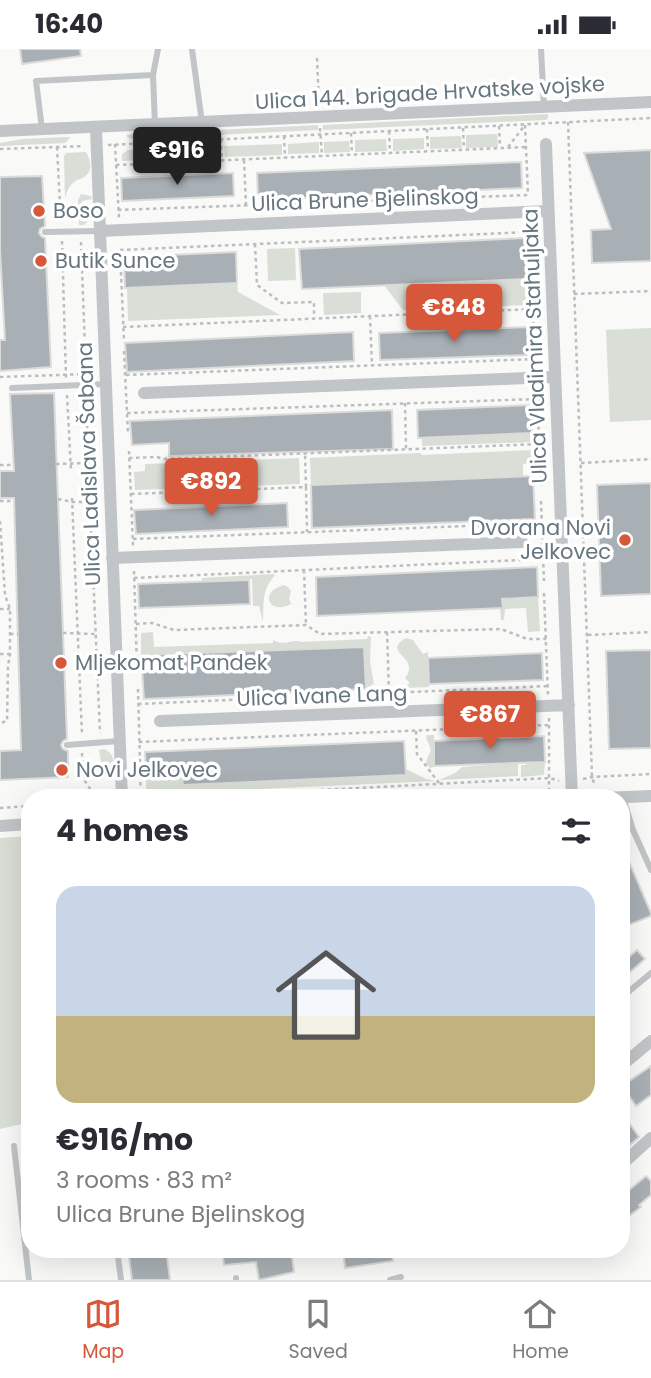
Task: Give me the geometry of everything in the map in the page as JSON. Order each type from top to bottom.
[{"type":"street","name":"Ulica 144. brigade Hrvatske vojske","points":[[0,131],[651,102]]},
{"type":"street","name":"Ulica Ladislava Šabana","points":[[96,128],[122,789]]},
{"type":"street","name":"Ulica Vladimira Stahuljaka","points":[[546,144],[572,789]]},
{"type":"street","name":"Ulica Brune Bjelinskog","points":[[100,231],[548,211]]},
{"type":"street","points":[[144,393],[555,376]]},
{"type":"street","points":[[112,558],[522,542]]},
{"type":"street","name":"Ulica Ivane Lang","points":[[160,721],[569,705]]},
{"type":"street","points":[[630,797],[651,796]]},
{"type":"street","points":[[0,826],[21,825]]},
{"type":"street","points":[[630,1058],[651,1041]]},
{"type":"street","points":[[630,1157],[651,1138]]},
{"type":"lane","points":[[155,125],[153,75],[158,49]]},
{"type":"lane","points":[[192,49],[202,123]]},
{"type":"lane","points":[[541,49],[544,107]]},
{"type":"lane","points":[[43,130],[36,81],[153,75]]},
{"type":"lane","points":[[45,232],[100,231]]},
{"type":"lane","points":[[12,388],[106,384]]},
{"type":"lane","points":[[67,745],[119,741]]},
{"type":"lane","points":[[630,820],[651,870]]},
{"type":"lane","points":[[630,990],[651,973]]},
{"type":"lane","points":[[15,1146],[21,1203]]},
{"type":"lane","points":[[27,1258],[29,1280]]},
{"type":"lane","points":[[118,1258],[121,1280]]},
{"type":"lane","points":[[390,1280],[401,1277]]},
{"type":"path","points":[[317,58],[319,107]]},
{"type":"path","points":[[0,149],[651,118]]},
{"type":"path","points":[[568,122],[592,777],[597,789]]},
{"type":"path","points":[[118,210],[528,195],[525,125]]},
{"type":"path","points":[[507,149],[525,125]]},
{"type":"path","points":[[499,126],[500,149]]},
{"type":"path","points":[[463,128],[464,151]]},
{"type":"path","points":[[427,129],[428,152]]},
{"type":"path","points":[[389,131],[390,153]]},
{"type":"path","points":[[351,133],[352,155]]},
{"type":"path","points":[[321,134],[322,156]]},
{"type":"path","points":[[284,136],[285,158]]},
{"type":"path","points":[[220,139],[222,160]]},
{"type":"path","points":[[184,141],[185,162]]},
{"type":"path","points":[[148,143],[149,164]]},
{"type":"path","points":[[115,144],[119,221]]},
{"type":"path","points":[[57,147],[61,226]]},
{"type":"path","points":[[116,165],[526,148]]},
{"type":"path","points":[[244,160],[246,205]]},
{"type":"path","points":[[529,219],[531,253]]},
{"type":"path","points":[[124,340],[120,250],[530,232]]},
{"type":"path","points":[[0,377],[86,376],[81,239]]},
{"type":"path","points":[[62,241],[66,376]]},
{"type":"path","points":[[255,244],[257,285],[282,303],[314,302],[314,319]]},
{"type":"path","points":[[531,266],[536,369]]},
{"type":"path","points":[[574,294],[651,291]]},
{"type":"path","points":[[123,327],[533,309]]},
{"type":"path","points":[[370,316],[372,365]]},
{"type":"path","points":[[124,351],[128,434]]},
{"type":"path","points":[[125,375],[535,359]]},
{"type":"path","points":[[537,384],[541,488]]},
{"type":"path","points":[[86,390],[101,743]]},
{"type":"path","points":[[67,392],[71,471]]},
{"type":"path","points":[[127,413],[537,399]]},
{"type":"path","points":[[405,403],[406,449]]},
{"type":"path","points":[[129,458],[164,459],[539,444]]},
{"type":"path","points":[[129,451],[133,549]]},
{"type":"path","points":[[305,453],[307,532]]},
{"type":"path","points":[[580,463],[651,459]]},
{"type":"path","points":[[56,464],[89,463]]},
{"type":"path","points":[[0,465],[14,465]]},
{"type":"path","points":[[131,494],[306,487]]},
{"type":"path","points":[[58,499],[90,502]]},
{"type":"path","points":[[73,500],[82,739]]},
{"type":"path","points":[[0,501],[14,501]]},
{"type":"path","points":[[541,501],[544,581]]},
{"type":"path","points":[[0,521],[5,594],[10,609],[7,721],[0,723]]},
{"type":"path","points":[[133,539],[542,523]]},
{"type":"path","points":[[134,578],[543,559]]},
{"type":"path","points":[[134,564],[137,668]]},
{"type":"path","points":[[304,570],[306,625]]},
{"type":"path","points":[[544,593],[548,698]]},
{"type":"path","points":[[0,609],[10,609]]},
{"type":"path","points":[[136,624],[152,623],[174,630],[306,625],[320,634],[501,629],[527,639],[546,639]]},
{"type":"path","points":[[387,632],[389,693]]},
{"type":"path","points":[[586,635],[651,632]]},
{"type":"path","points":[[63,633],[96,635]]},
{"type":"path","points":[[10,634],[18,634]]},
{"type":"path","points":[[0,654],[10,654]]},
{"type":"path","points":[[138,704],[548,687]]},
{"type":"path","points":[[138,689],[140,762]]},
{"type":"path","points":[[549,711],[550,789]]},
{"type":"path","points":[[139,742],[550,725]]},
{"type":"path","points":[[416,731],[417,754],[439,783]]},
{"type":"path","points":[[82,750],[83,778],[90,789]]},
{"type":"path","points":[[330,789],[550,778],[557,781],[651,774]]},
{"type":"path","points":[[140,775],[141,789]]},
{"type":"path","points":[[0,808],[21,807]]},
{"type":"shaded area","points":[[548,114],[546,120],[323,130],[323,125]]},
{"type":"shaded area","points":[[318,125],[318,130],[132,139],[127,137],[134,134]]},
{"type":"shaded area","points":[[497,134],[498,147],[466,148],[466,135]]},
{"type":"shaded area","points":[[461,136],[462,148],[430,149],[430,137]]},
{"type":"shaded area","points":[[70,138],[65,143],[0,146],[0,143],[23,139]]},
{"type":"shaded area","points":[[424,138],[424,149],[393,151],[393,139]]},
{"type":"shaded area","points":[[386,139],[387,151],[355,152],[355,140]]},
{"type":"shaded area","points":[[349,141],[350,152],[324,153],[324,142]]},
{"type":"shaded area","points":[[319,142],[319,153],[288,154],[288,144]]},
{"type":"shaded area","points":[[282,144],[282,155],[225,157],[224,146]]},
{"type":"shaded area","points":[[219,146],[220,157],[188,158],[188,147]]},
{"type":"shaded area","points":[[182,148],[183,159],[151,160],[151,149]]},
{"type":"shaded area","points":[[128,150],[146,150],[147,160],[122,161],[122,154]]},
{"type":"shaded area","points":[[86,152],[90,162],[89,172],[71,185],[65,198],[64,156],[66,153]]},
{"type":"shaded area","points":[[81,194],[91,196],[92,199],[82,201],[82,211],[93,211],[91,219],[84,225],[79,225],[78,200]]},
{"type":"shaded area","points":[[295,248],[296,280],[268,281],[267,249]]},
{"type":"shaded area","points":[[527,279],[527,305],[403,310],[384,285]]},
{"type":"shaded area","points":[[237,283],[238,292],[280,315],[128,321],[127,288]]},
{"type":"shaded area","points":[[361,292],[361,313],[324,315],[323,293]]},
{"type":"shaded area","points":[[651,328],[651,420],[610,422],[606,330]]},
{"type":"shaded area","points":[[532,433],[533,442],[422,446],[422,438]]},
{"type":"shaded area","points":[[533,450],[533,463],[523,464],[523,476],[311,485],[310,458]]},
{"type":"shaded area","points":[[299,458],[300,484],[135,490],[134,472],[145,471],[145,464]]},
{"type":"shaded area","points":[[275,575],[264,598],[263,622],[259,606],[253,606],[252,579],[202,581],[202,578]]},
{"type":"shaded area","points":[[284,585],[291,591],[291,604],[283,607],[272,605],[269,597],[271,593]]},
{"type":"shaded area","points":[[538,597],[540,631],[528,632],[526,608],[505,609],[504,620],[501,620],[502,599]]},
{"type":"shaded area","points":[[153,632],[154,647],[273,643],[273,640],[281,643],[367,639],[368,636],[371,637],[373,690],[366,689],[363,647],[141,655],[141,633]]},
{"type":"shaded area","points":[[406,638],[413,640],[423,654],[428,652],[429,687],[403,687],[410,683],[405,678],[409,667],[397,646]]},
{"type":"shaded area","points":[[427,735],[434,735],[434,764],[430,768],[426,764],[430,750]]},
{"type":"shaded area","points":[[104,749],[113,759],[114,768],[110,772],[102,769],[99,750]]},
{"type":"shaded area","points":[[527,762],[545,762],[544,774],[521,777],[521,765],[526,765]]},
{"type":"shaded area","points":[[518,763],[518,776],[439,780],[462,767]]},
{"type":"shaded area","points":[[406,769],[435,781],[261,789],[146,789],[146,778],[182,777],[183,785],[406,775]]},
{"type":"shaded area","points":[[21,837],[21,1124],[0,1129],[0,838]]},
{"type":"building","points":[[20,49],[80,49],[81,56],[22,64]]},
{"type":"building","points":[[651,150],[651,261],[592,263],[591,230],[611,229],[584,153]]},
{"type":"building","points":[[521,162],[522,188],[258,200],[257,173]]},
{"type":"building","points":[[233,173],[234,196],[122,201],[121,178]]},
{"type":"building","points":[[42,176],[45,226],[39,233],[45,238],[51,367],[0,371],[0,340],[5,340],[0,251],[0,177]]},
{"type":"building","points":[[525,238],[527,279],[302,289],[299,249]]},
{"type":"building","points":[[236,252],[237,283],[125,288],[124,257]]},
{"type":"building","points":[[527,327],[528,355],[380,360],[379,333]]},
{"type":"building","points":[[353,332],[354,361],[127,372],[125,343]]},
{"type":"building","points":[[54,393],[67,739],[61,745],[68,751],[68,777],[0,780],[0,751],[21,750],[14,498],[0,498],[0,471],[14,471],[10,394]]},
{"type":"building","points":[[531,405],[532,433],[418,438],[417,410]]},
{"type":"building","points":[[392,410],[393,449],[169,456],[169,443],[132,445],[130,421]]},
{"type":"building","points":[[533,476],[535,519],[312,528],[311,485]]},
{"type":"building","name":"Dvorana Novi Jelkovec","points":[[651,483],[651,594],[601,596],[597,485]]},
{"type":"building","points":[[287,503],[288,527],[136,534],[134,510]]},
{"type":"building","points":[[537,567],[538,597],[502,599],[503,608],[317,616],[316,577]]},
{"type":"building","points":[[249,580],[250,604],[139,608],[138,584]]},
{"type":"building","points":[[364,647],[366,689],[144,699],[141,655]]},
{"type":"building","points":[[651,650],[651,748],[609,749],[606,651]]},
{"type":"building","points":[[542,653],[543,680],[429,684],[428,658]]},
{"type":"building","points":[[544,736],[545,762],[434,766],[434,741]]},
{"type":"building","points":[[404,741],[406,775],[183,785],[182,777],[146,778],[145,752]]},
{"type":"building","points":[[630,864],[651,913],[651,916],[630,924]]},
{"type":"building","points":[[637,950],[645,959],[630,972],[630,956]]},
{"type":"building","points":[[651,1066],[651,1095],[636,1106],[630,1097],[630,1080]]},
{"type":"building","points":[[630,1124],[639,1137],[630,1145]]},
{"type":"building","points":[[646,1176],[651,1181],[651,1195],[630,1215],[630,1189]]},
{"type":"building","points":[[129,1258],[167,1258],[170,1280],[132,1280]]},
{"type":"building","points":[[223,1258],[292,1258],[294,1272],[259,1280],[256,1262],[224,1265]]},
{"type":"building","points":[[344,1258],[392,1258],[393,1261],[345,1268]]},
{"type":"place","name":"Boso","points":[[39,211]]},
{"type":"place","name":"Butik Sunce","points":[[41,261]]},
{"type":"place","name":"Dvorana Novi Jelkovec","points":[[625,540]]},
{"type":"place","name":"Mljekomat Pandek","points":[[61,663]]},
{"type":"place","name":"Novi Jelkovec","points":[[62,770]]}]
